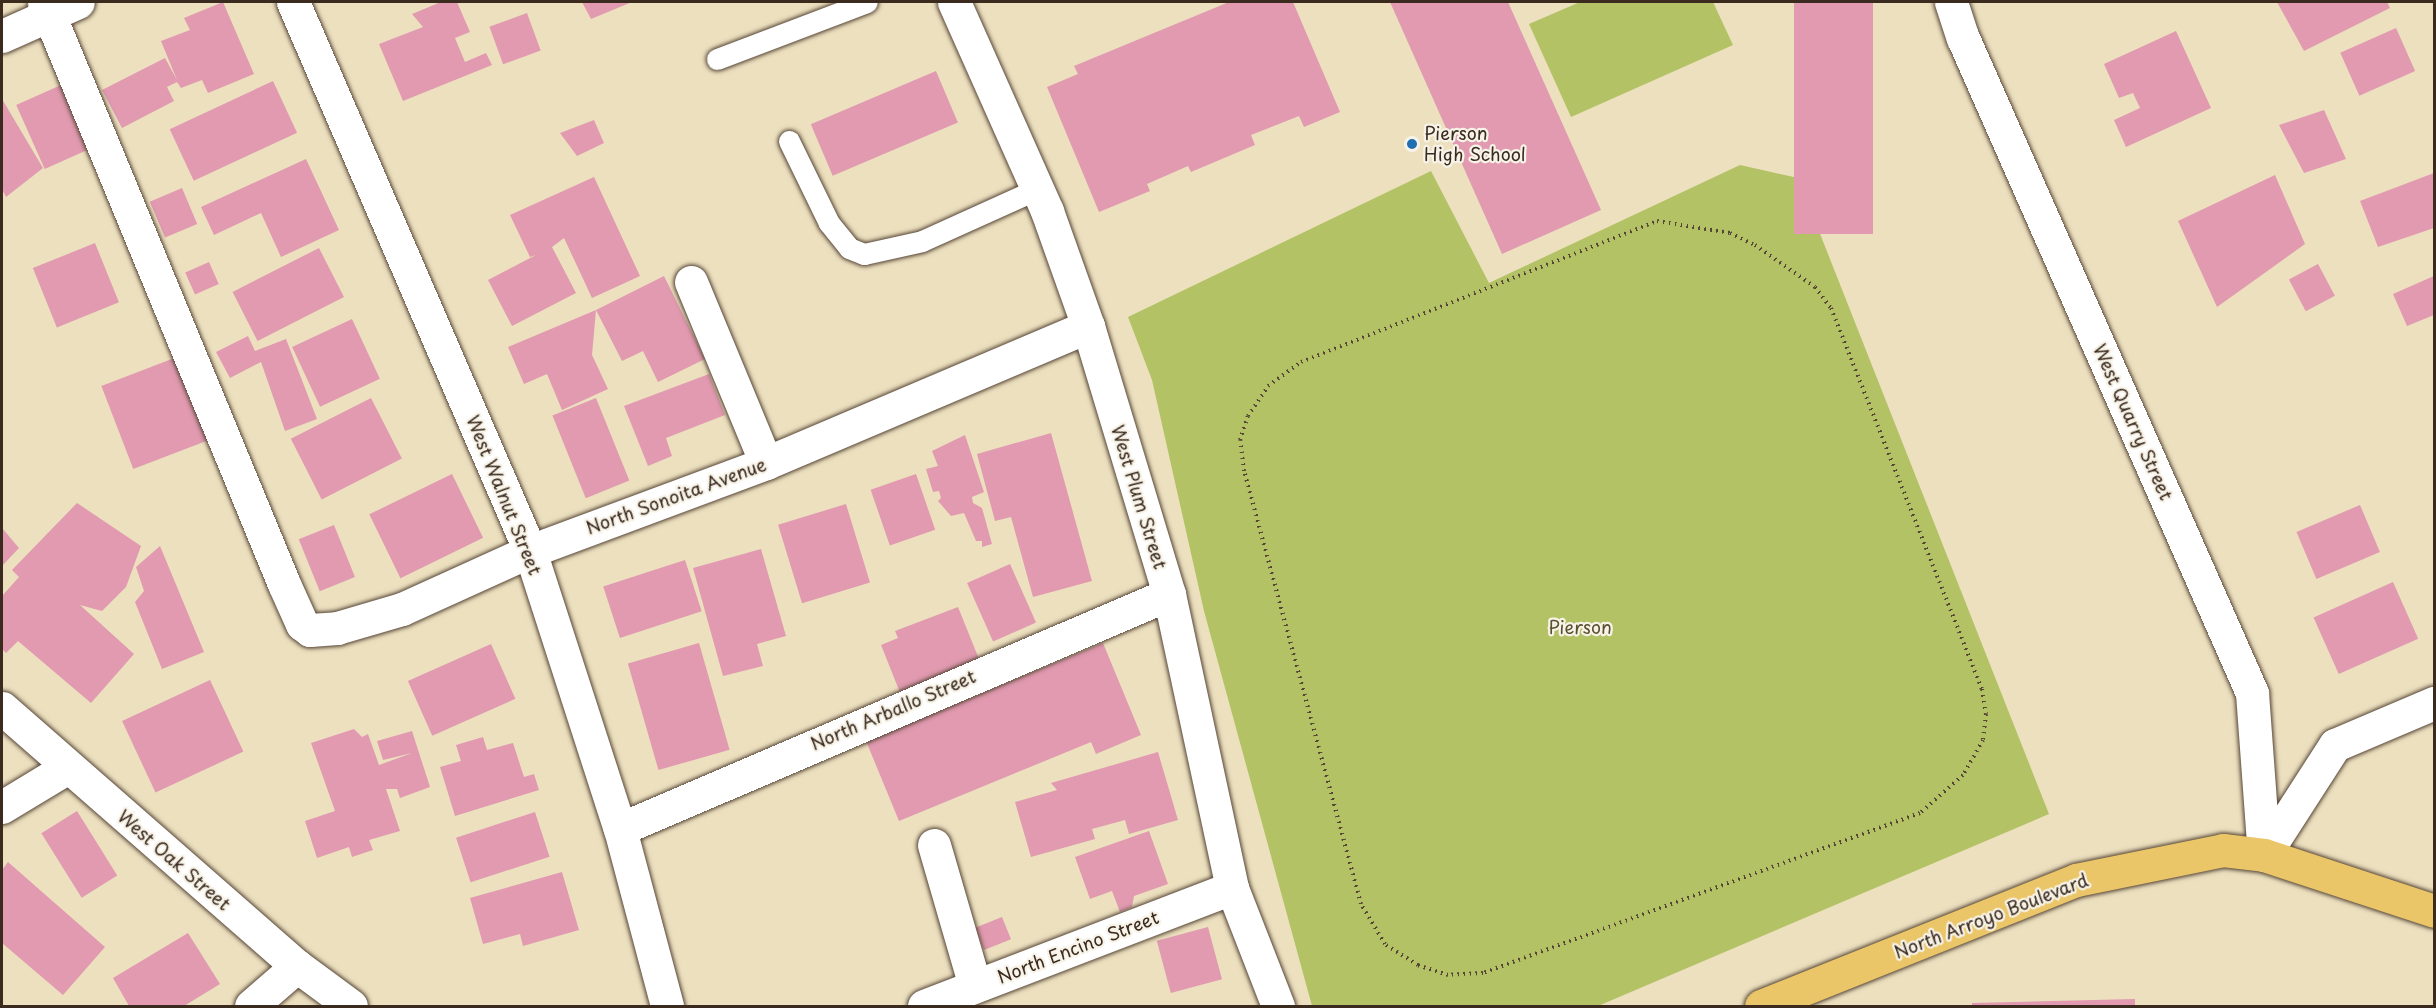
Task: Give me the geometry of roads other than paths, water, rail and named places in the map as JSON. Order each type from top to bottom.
[{"type":"main road","name":"North Arroyo Boulevard","points":[[1761,1006],[2076,879],[2223,850],[2264,855],[2434,911]]},
{"type":"street","name":"West Walnut Street","points":[[293,2],[530,551],[620,829],[667,1006]]},
{"type":"street","name":"West Plum Street","points":[[954,2],[1037,189],[1088,327],[1168,594],[1232,888],[1278,1006]]},
{"type":"street","name":"West Quarry Street","points":[[1951,2],[1963,38],[2252,693],[2264,855]]},
{"type":"street","name":"North Sonoita Avenue","points":[[58,6],[284,584],[302,624],[320,631],[402,609],[530,551],[766,463],[1088,327]]},
{"type":"street","points":[[2,36],[58,6]]},
{"type":"street","points":[[691,282],[766,463]]},
{"type":"street","name":"North Arballo Street","points":[[620,829],[1168,594]]},
{"type":"street","points":[[2264,855],[2335,746],[2434,703]]},
{"type":"street","name":"West Oak Street","points":[[2,708],[297,966],[351,1006]]},
{"type":"street","points":[[2,807],[68,767]]},
{"type":"street","points":[[934,845],[975,986]]},
{"type":"street","name":"North Encino Street","points":[[924,1006],[1232,888]]},
{"type":"street","points":[[250,1006],[297,966]]},
{"type":"lane","points":[[717,59],[867,2]]},
{"type":"lane","points":[[789,141],[829,223],[849,248],[864,254],[922,241],[1037,189]]},
{"type":"place","name":"Pierson High School","points":[[1412,144]]},
{"type":"park label","name":"Pierson","points":[[1580,627]]}]
